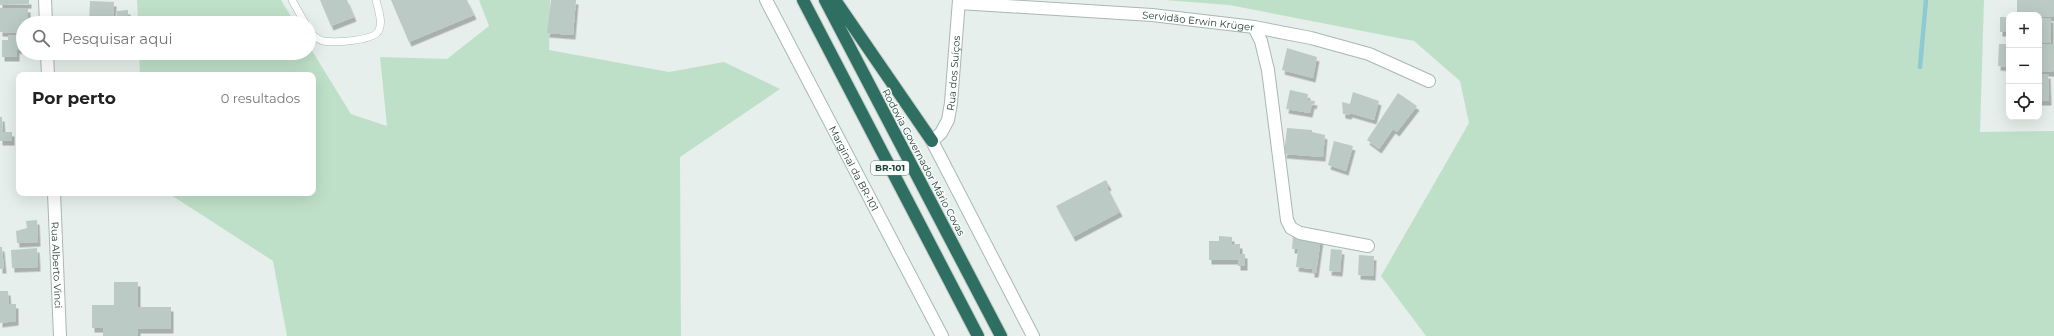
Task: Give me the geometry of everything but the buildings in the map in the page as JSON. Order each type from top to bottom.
[{"type":"highway","name":"BR-101","points":[[803,0],[978,336]]},
{"type":"highway","name":"Rodovia Governador Mário Covas","points":[[825,0],[1001,336]]},
{"type":"highway","points":[[835,0],[932,141]]},
{"type":"street","points":[[45,0],[46,16]]},
{"type":"street","name":"Marginal da BR-101","points":[[766,0],[942,336]]},
{"type":"street","name":"Rua dos Suíços","points":[[932,141],[941,133],[952,103],[959,1]]},
{"type":"street","name":"Servidão Erwin Krüger","points":[[959,1],[1213,20],[1318,40],[1369,54],[1429,81]]},
{"type":"street","points":[[1254,27],[1261,41],[1268,70],[1287,220],[1291,228],[1300,233],[1368,246]]},
{"type":"street","points":[[48,60],[48,72]]},
{"type":"street","points":[[932,141],[1033,336]]},
{"type":"street","name":"Rua Alberto Vinci","points":[[54,196],[60,336]]},
{"type":"lane","points":[[292,0],[301,16]]},
{"type":"lane","points":[[316,36],[322,40],[335,42],[372,37],[378,33],[381,22],[376,0]]},
{"type":"green space","points":[[137,0],[281,0],[291,16],[138,16]]},
{"type":"green space","points":[[479,0],[550,0],[549,50],[669,72],[724,62],[780,89],[680,157],[681,336],[287,336],[273,261],[173,196],[316,196],[316,72],[140,72],[139,60],[316,60],[316,57],[351,114],[387,126],[380,57],[447,59],[489,26]]},
{"type":"green space","points":[[1165,0],[1984,0],[1980,132],[2054,131],[2054,336],[1426,336],[1381,276],[1469,123],[1460,81],[1414,41],[1229,5]]},
{"type":"waterway","points":[[1920,67],[1926,0]]}]
